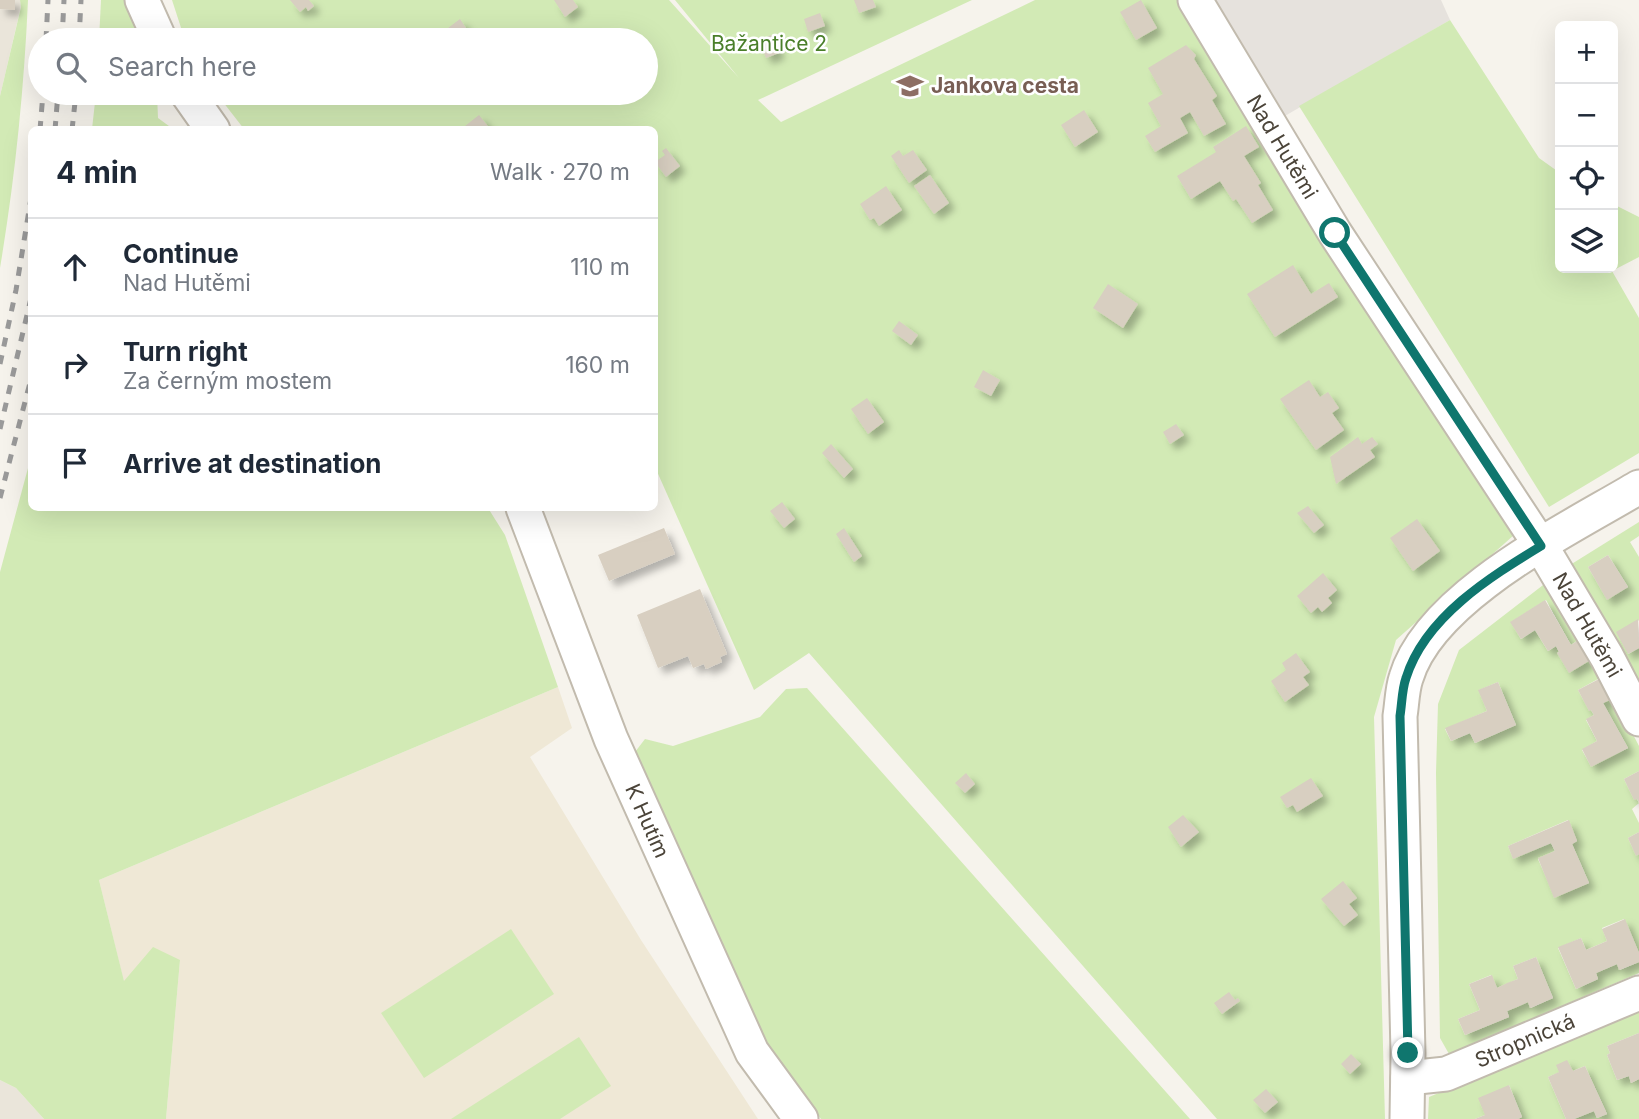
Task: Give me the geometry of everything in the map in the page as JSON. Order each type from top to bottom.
[{"type":"street","points":[[142,0],[155,28]]},
{"type":"street","name":"Nad Hutěmi","points":[[1195,0],[1335,233],[1541,546],[1607,657],[1639,719]]},
{"type":"street","points":[[195,105],[210,126]]},
{"type":"street","points":[[1407,1119],[1400,716],[1406,678],[1418,652],[1437,624],[1511,564],[1639,487]]},
{"type":"street","name":"K Hutím","points":[[524,511],[611,739],[752,1052],[801,1119]]},
{"type":"street","name":"Stropnická","points":[[1408,1078],[1446,1074],[1639,993]]},
{"type":"shaded area","points":[[0,0],[20,0],[21,6],[0,96]]},
{"type":"shaded area","points":[[1209,0],[1441,0],[1450,20],[1278,120]]},
{"type":"shaded area","points":[[558,687],[572,728],[530,757],[641,940],[758,1119],[166,1119],[180,960],[124,982],[99,880]]},
{"type":"shaded area","points":[[0,1080],[16,1088],[44,1119],[0,1119]]},
{"type":"green space","points":[[20,0],[28,0],[24,67],[0,268],[0,96],[21,7]]},
{"type":"green space","points":[[101,0],[132,0],[144,28],[100,28]]},
{"type":"green space","name":"Bažantice 2","points":[[172,0],[669,0],[739,78],[675,0],[972,0],[758,100],[781,122],[1035,0],[1179,0],[1514,535],[1396,640],[1374,717],[1385,1119],[1217,1119],[809,653],[754,690],[658,474],[658,126],[242,126],[225,105],[658,105],[658,28],[181,28]]},
{"type":"green space","points":[[1450,20],[1539,158],[1555,169],[1555,273],[1613,273],[1639,318],[1639,453],[1549,507],[1299,106]]},
{"type":"green space","points":[[95,105],[157,105],[158,118],[169,126],[92,126]]},
{"type":"green space","points":[[1618,206],[1639,217],[1639,257],[1618,268]]},
{"type":"green space","points":[[28,468],[28,511],[490,511],[505,535],[558,687],[99,880],[124,981],[153,947],[180,960],[166,1119],[44,1119],[16,1088],[0,1080],[0,572]]},
{"type":"green space","points":[[1639,522],[1639,536],[1630,542],[1639,557],[1639,621],[1628,654],[1639,648],[1639,684],[1570,565]],"holes":[[[1608,555],[1628,587],[1607,599],[1588,567]]]},
{"type":"green space","points":[[1547,582],[1603,677],[1639,746],[1639,771],[1624,779],[1634,799],[1639,803],[1632,809],[1639,823],[1639,832],[1628,838],[1636,855],[1639,854],[1639,953],[1624,919],[1602,928],[1607,941],[1586,950],[1581,938],[1558,948],[1576,989],[1598,979],[1596,973],[1617,964],[1620,970],[1639,962],[1639,973],[1449,1054],[1440,1038],[1436,773],[1438,704],[1459,650]],"holes":[[[1546,600],[1571,645],[1577,641],[1589,661],[1557,653],[1559,652],[1556,646],[1548,651],[1535,630],[1521,639],[1511,622]],[[1598,679],[1609,700],[1603,703],[1628,748],[1591,766],[1582,750],[1597,741],[1586,720],[1594,715],[1578,690]],[[1498,682],[1516,725],[1475,743],[1470,733],[1451,741],[1445,729],[1487,711],[1479,690]],[[1568,820],[1577,841],[1572,844],[1589,883],[1555,897],[1538,859],[1555,851],[1551,843],[1513,858],[1508,846]],[[1536,957],[1553,998],[1531,1008],[1528,1002],[1507,1011],[1509,1017],[1465,1035],[1458,1019],[1480,1010],[1469,984],[1491,975],[1497,988],[1518,979],[1513,966]]]},
{"type":"green space","points":[[807,688],[1190,1119],[821,1119],[768,1046],[635,752],[645,739],[673,746],[760,717],[786,689]]},
{"type":"green space","points":[[511,929],[554,994],[424,1078],[381,1013]]},
{"type":"green space","points":[[1639,1010],[1639,1033],[1607,1046],[1610,1053],[1607,1055],[1617,1080],[1629,1076],[1631,1083],[1639,1079],[1639,1119],[1574,1119],[1594,1111],[1597,1118],[1607,1114],[1585,1066],[1573,1071],[1570,1068],[1548,1077],[1566,1119],[1518,1119],[1522,1117],[1509,1085],[1485,1115],[1475,1119],[1428,1119],[1429,1097]]},
{"type":"green space","points":[[579,1037],[611,1086],[560,1119],[451,1119]]},
{"type":"building","points":[[0,0],[15,0],[15,10],[0,9]]},
{"type":"building","points":[[290,0],[309,0],[314,6],[308,11],[306,7],[300,12]]},
{"type":"building","points":[[554,0],[573,0],[578,7],[565,17]]},
{"type":"building","points":[[854,0],[873,0],[876,7],[859,13]]},
{"type":"building","points":[[1141,0],[1157,28],[1136,40],[1120,12]]},
{"type":"building","points":[[820,13],[825,26],[808,32],[804,19]]},
{"type":"building","points":[[460,19],[466,28],[448,28]]},
{"type":"building","points":[[771,35],[779,53],[766,58],[759,41]]},
{"type":"building","points":[[1186,45],[1196,55],[1194,59],[1217,96],[1212,100],[1226,124],[1204,136],[1190,112],[1180,118],[1188,133],[1155,152],[1145,136],[1161,126],[1148,103],[1163,94],[1148,68]]},
{"type":"building","points":[[1084,110],[1098,132],[1075,147],[1061,125]]},
{"type":"building","points":[[479,115],[488,126],[465,126]]},
{"type":"building","points":[[1246,126],[1259,147],[1244,156],[1261,183],[1258,185],[1273,210],[1252,223],[1220,181],[1191,199],[1177,176],[1216,152],[1213,147]]},
{"type":"building","points":[[666,148],[680,166],[666,177],[658,166],[658,160],[665,155],[662,151]]},
{"type":"building","points":[[899,150],[903,156],[913,150],[927,170],[909,183],[891,156]]},
{"type":"building","points":[[930,175],[949,203],[934,214],[914,186]]},
{"type":"building","points":[[886,186],[902,210],[879,226],[874,218],[870,220],[860,204]]},
{"type":"building","points":[[1293,265],[1311,294],[1329,283],[1338,297],[1275,337],[1247,294]]},
{"type":"building","points":[[1108,284],[1138,304],[1123,328],[1093,308]]},
{"type":"building","points":[[899,321],[918,335],[911,345],[892,331]]},
{"type":"building","points":[[983,370],[1000,380],[991,396],[974,387]]},
{"type":"building","points":[[1309,380],[1320,397],[1328,392],[1339,408],[1332,413],[1344,430],[1316,450],[1280,399]]},
{"type":"building","points":[[867,398],[884,422],[868,434],[851,409]]},
{"type":"building","points":[[1176,424],[1184,435],[1170,444],[1163,432]]},
{"type":"building","points":[[1358,437],[1362,444],[1372,437],[1378,444],[1370,450],[1375,457],[1336,484],[1330,457]]},
{"type":"building","points":[[831,444],[853,469],[844,478],[822,453]]},
{"type":"building","points":[[782,502],[795,519],[784,528],[770,511]]},
{"type":"building","points":[[1308,506],[1324,525],[1314,533],[1297,513]]},
{"type":"building","points":[[1417,519],[1440,551],[1413,571],[1390,538]]},
{"type":"building","points":[[664,528],[675,554],[609,581],[598,555]]},
{"type":"building","points":[[844,528],[862,556],[854,562],[836,534]]},
{"type":"building","points":[[1608,555],[1628,587],[1607,600],[1588,567]]},
{"type":"building","points":[[1323,573],[1337,590],[1328,598],[1332,603],[1322,612],[1318,607],[1311,613],[1297,596]]},
{"type":"building","points":[[700,589],[727,654],[720,657],[722,662],[706,669],[704,664],[693,668],[688,656],[658,668],[637,615]]},
{"type":"building","points":[[1545,600],[1571,645],[1577,641],[1589,661],[1569,673],[1557,653],[1559,652],[1556,646],[1548,651],[1535,630],[1521,639],[1510,622]]},
{"type":"building","points":[[1638,619],[1639,648],[1628,654],[1616,632]]},
{"type":"building","points":[[1296,653],[1310,672],[1303,677],[1309,685],[1285,702],[1271,681],[1286,670],[1282,663]]},
{"type":"building","points":[[1599,679],[1610,700],[1603,703],[1628,748],[1591,767],[1582,749],[1597,741],[1586,719],[1594,715],[1578,690]]},
{"type":"building","points":[[1498,682],[1516,725],[1475,743],[1470,733],[1451,741],[1445,728],[1487,711],[1478,690]]},
{"type":"building","points":[[1639,771],[1639,803],[1637,799],[1634,800],[1624,779]]},
{"type":"building","points":[[966,773],[975,784],[965,793],[955,783]]},
{"type":"building","points":[[1311,778],[1323,796],[1297,812],[1293,805],[1287,808],[1280,797]]},
{"type":"building","points":[[1183,815],[1199,832],[1181,847],[1168,827]]},
{"type":"building","points":[[1569,820],[1577,841],[1572,844],[1589,883],[1554,898],[1538,858],[1555,851],[1551,843],[1513,859],[1508,846]]},
{"type":"building","points":[[1639,832],[1639,854],[1636,856],[1628,838]]},
{"type":"building","points":[[1343,881],[1357,898],[1349,904],[1358,915],[1344,926],[1321,899]]},
{"type":"building","points":[[1625,919],[1639,953],[1639,962],[1619,970],[1617,964],[1596,973],[1598,979],[1576,989],[1558,947],[1581,938],[1586,950],[1607,941],[1602,929]]},
{"type":"building","points":[[1536,957],[1553,998],[1530,1008],[1528,1002],[1507,1011],[1509,1017],[1465,1035],[1458,1019],[1480,1010],[1469,984],[1492,975],[1497,988],[1518,979],[1513,966]]},
{"type":"building","points":[[1229,992],[1235,1000],[1238,998],[1240,1001],[1222,1014],[1214,1003]]},
{"type":"building","points":[[1639,1033],[1639,1079],[1631,1083],[1629,1076],[1617,1080],[1607,1055],[1610,1053],[1607,1046]]},
{"type":"building","points":[[1351,1054],[1361,1064],[1350,1074],[1341,1064]]},
{"type":"building","points":[[1567,1060],[1573,1071],[1585,1066],[1607,1114],[1597,1118],[1594,1111],[1574,1119],[1566,1119],[1548,1077],[1559,1072],[1556,1065]]},
{"type":"building","points":[[1509,1085],[1522,1117],[1475,1119],[1485,1115],[1478,1098]]},
{"type":"building","points":[[1266,1089],[1278,1102],[1265,1113],[1253,1100]]},
{"type":"railway","points":[[47,28],[48,0]]},
{"type":"railway","points":[[63,28],[64,0]]},
{"type":"railway","points":[[80,28],[81,0]]},
{"type":"railway","points":[[40,126],[42,105]]},
{"type":"railway","points":[[55,126],[57,105]]},
{"type":"railway","points":[[72,126],[75,105]]},
{"type":"railway","points":[[0,364],[28,216]]},
{"type":"railway","points":[[0,429],[28,311]]},
{"type":"railway","points":[[0,498],[28,390]]},
{"type":"place","name":"Jankova cesta","points":[[910,86]]},
{"type":"route","points":[[1335,233],[1541,546],[1511,564],[1437,624],[1418,652],[1406,678],[1400,716],[1408,1053]]}]
